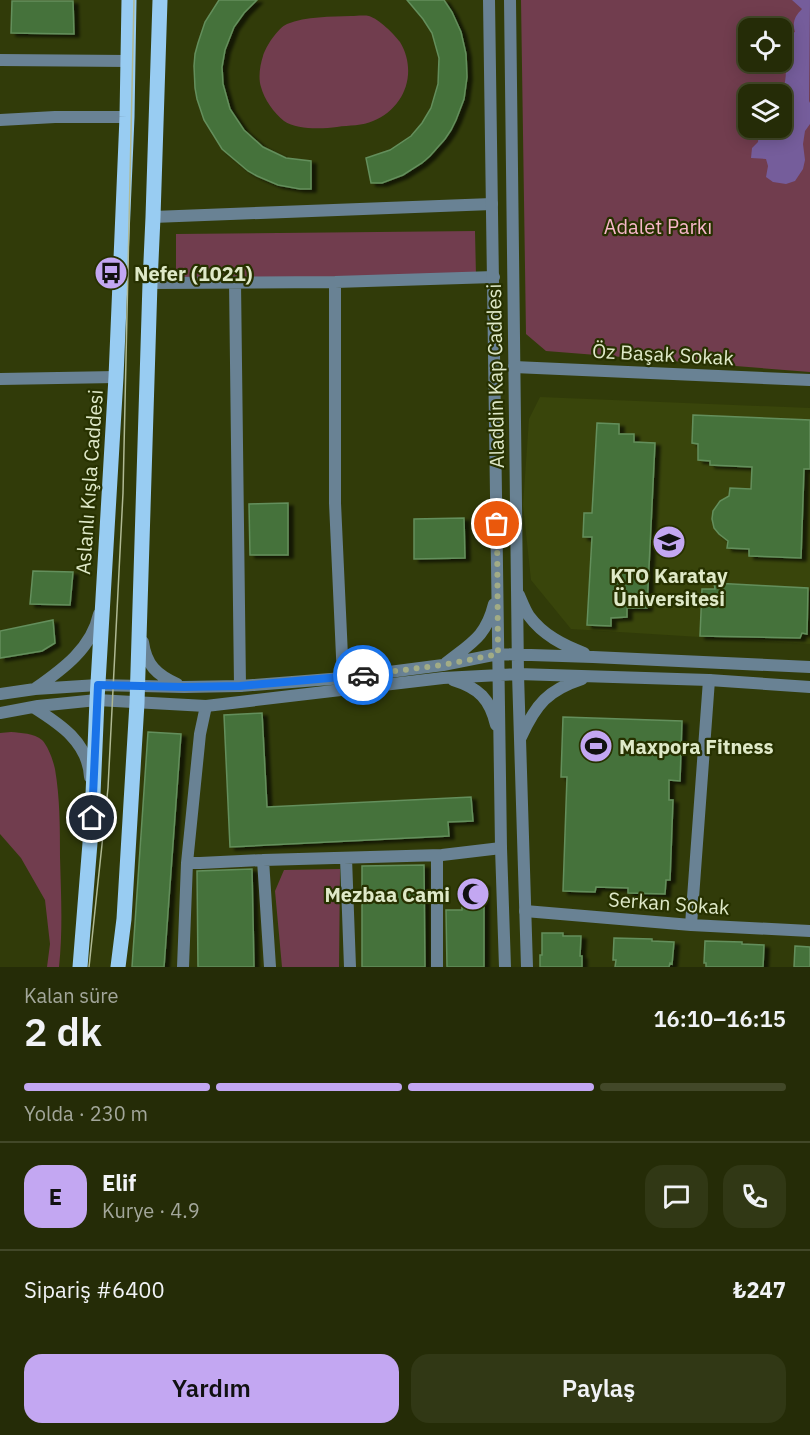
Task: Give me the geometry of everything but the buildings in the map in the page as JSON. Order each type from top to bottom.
[{"type":"main road","name":"Aslanlı Kışla Caddesi","points":[[80,967],[92,818],[116,377],[128,117],[129,0]]},
{"type":"main road","points":[[118,967],[124,920],[138,686],[160,0]]},
{"type":"street","name":"Aladdin Kap Caddesi","points":[[489,0],[501,848],[505,967]]},
{"type":"street","name":"Aladdin Kap Caddesi","points":[[510,0],[518,674],[527,967]]},
{"type":"street","points":[[0,60],[129,61]]},
{"type":"street","points":[[0,120],[128,117]]},
{"type":"street","points":[[153,217],[492,204]]},
{"type":"street","points":[[150,283],[335,282],[494,277]]},
{"type":"street","points":[[235,282],[240,686]]},
{"type":"street","points":[[335,282],[335,503],[343,678]]},
{"type":"street","name":"Öz Başak Sokak","points":[[514,367],[810,380]]},
{"type":"street","points":[[0,379],[116,377]]},
{"type":"street","points":[[443,672],[480,636],[491,618],[498,591]]},
{"type":"street","points":[[518,591],[528,615],[545,634],[569,648],[593,657]]},
{"type":"street","points":[[35,689],[66,667],[84,647],[98,623],[103,598]]},
{"type":"street","points":[[140,625],[144,652],[151,666],[163,678],[184,687]]},
{"type":"street","points":[[0,694],[35,689],[98,693],[137,703],[206,706],[443,672],[498,654],[810,667]]},
{"type":"street","points":[[443,672],[484,696],[494,716],[500,741]]},
{"type":"street","points":[[0,713],[138,686],[240,686],[443,672],[499,675],[593,675],[810,687]]},
{"type":"street","points":[[520,740],[530,716],[545,697],[567,684],[593,675]]},
{"type":"street","points":[[691,925],[709,680]]},
{"type":"street","points":[[183,967],[187,863],[200,734],[206,706]]},
{"type":"street","points":[[33,707],[58,723],[73,736],[84,751],[90,770],[92,818]]},
{"type":"street","points":[[187,863],[437,856],[501,848]]},
{"type":"street","points":[[437,856],[437,967]]},
{"type":"street","points":[[346,858],[350,967]]},
{"type":"street","points":[[263,860],[270,967]]},
{"type":"street","name":"Serkan Sokak","points":[[525,911],[691,925],[810,931]]},
{"type":"shaded area","points":[[792,0],[810,0],[810,124],[805,131],[803,169],[795,181],[786,184],[773,182],[766,177],[768,166],[766,159],[751,158],[752,148],[758,142],[758,138],[792,138],[792,84],[785,84],[786,72],[792,72],[792,33],[795,32],[795,19],[802,9]]},
{"type":"shaded area","name":"KTO Karatay Üniversitesi","points":[[540,397],[810,408],[810,644],[571,629],[531,580],[523,505],[529,419]]},
{"type":"green space","name":"Adalet Parkı","points":[[521,0],[810,0],[810,372],[546,351],[526,334]]},
{"type":"green space","points":[[367,16],[386,27],[400,42],[405,53],[408,77],[400,98],[393,107],[384,115],[365,124],[310,128],[284,121],[267,101],[260,83],[261,63],[276,33],[294,21],[319,17]]},
{"type":"green space","points":[[475,231],[476,276],[176,279],[176,234]]},
{"type":"green space","points":[[0,733],[31,735],[42,740],[50,753],[55,769],[60,824],[59,967],[47,967],[50,944],[45,900],[21,858],[0,834]]},
{"type":"green space","points":[[340,869],[339,967],[282,967],[275,891],[284,870]]},
{"type":"tram line","points":[[89,967],[108,788],[123,493],[134,0]]},
{"type":"way so far","points":[[363,675],[443,665],[498,654],[497,524]]},
{"type":"place","name":"Nefer (1021)","points":[[111,273]]},
{"type":"place","name":"KTO Karatay Üniversitesi","points":[[669,542]]},
{"type":"place","name":"Maxpora Fitness","points":[[596,746]]},
{"type":"place","name":"Mezbaa Cami","points":[[473,894]]},
{"type":"route","points":[[92,818],[98,685],[240,686],[363,675]]}]
